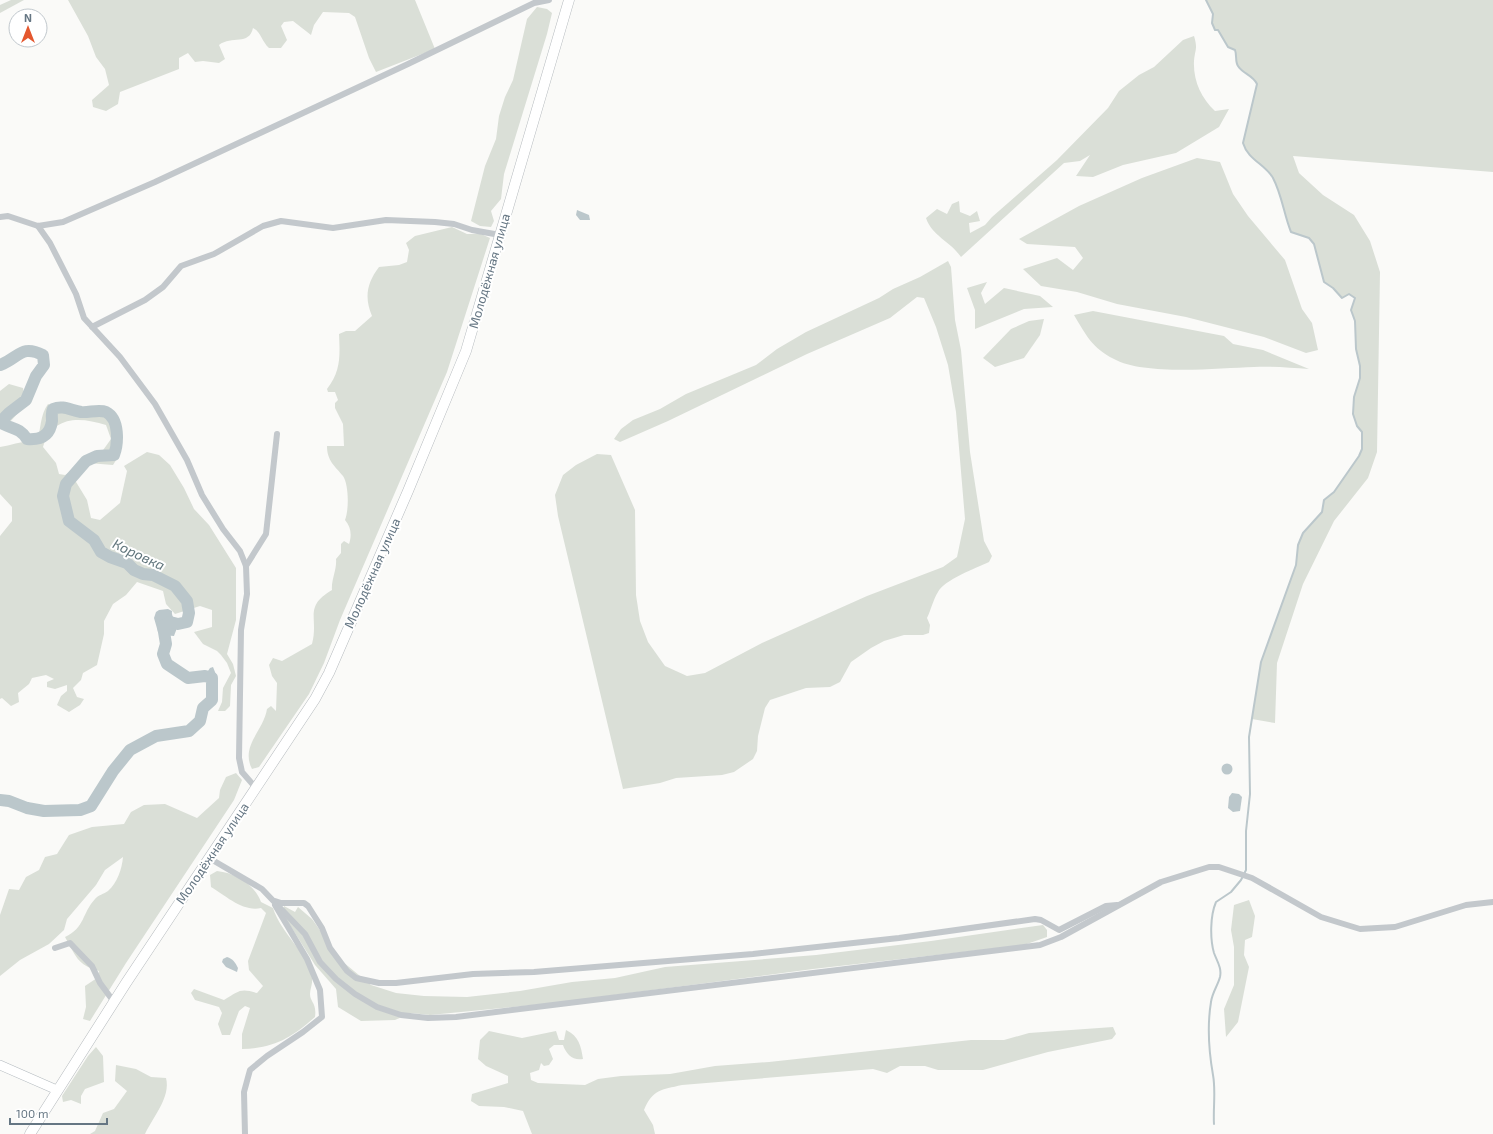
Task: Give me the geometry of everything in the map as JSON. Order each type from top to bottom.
[{"type":"main road","name":"Молодёжная улица","points":[[30,1134],[208,858],[314,699],[329,673],[408,491],[466,351],[569,0]]},
{"type":"street","points":[[0,217],[8,216],[38,226],[62,222],[155,182],[408,64],[534,3],[549,0]]},
{"type":"street","points":[[92,327],[146,300],[162,287],[181,266],[214,254],[263,226],[281,220],[333,228],[386,220],[435,222],[454,224],[472,230],[500,235]]},
{"type":"street","points":[[38,226],[50,243],[76,294],[84,318],[120,357],[155,404],[187,460],[202,495],[223,529],[240,551],[246,566],[247,594],[241,630],[240,652],[239,758],[242,772],[256,788]]},
{"type":"street","points":[[246,566],[266,534],[277,434]]},
{"type":"street","points":[[208,858],[262,889],[272,898],[304,934],[320,962],[336,980],[355,994],[377,1007],[401,1015],[428,1018],[464,1016],[1040,945],[1062,937],[1161,882],[1209,867],[1219,867],[1252,878],[1321,917],[1360,929],[1395,927],[1466,905],[1493,902]]},
{"type":"street","points":[[272,898],[281,904],[296,902],[304,903],[308,906],[322,928],[330,948],[347,971],[356,978],[379,983],[396,983],[474,974],[534,972],[753,954],[899,938],[1035,919],[1041,920],[1059,930],[1106,906],[1122,904]]},
{"type":"street","points":[[245,1134],[244,1092],[250,1070],[322,1017],[320,990],[307,959],[272,898]]},
{"type":"street","points":[[55,948],[70,944],[92,966],[100,983],[114,1002]]},
{"type":"street","points":[[0,1065],[57,1090]]},
{"type":"shaded area","points":[[11,0],[24,0],[0,13],[0,5]]},
{"type":"shaded area","points":[[68,0],[415,0],[435,49],[376,72],[369,58],[355,17],[349,13],[323,12],[314,25],[311,35],[293,21],[284,22],[281,26],[287,40],[281,48],[269,48],[258,32],[253,28],[248,37],[244,39],[224,42],[219,45],[225,59],[219,63],[203,61],[195,62],[188,53],[179,58],[179,69],[120,92],[118,104],[106,111],[93,107],[92,100],[109,85],[105,69],[96,57],[88,36]]},
{"type":"shaded area","points":[[1206,0],[1493,0],[1493,172],[1293,156],[1299,173],[1323,195],[1354,215],[1370,241],[1380,272],[1377,452],[1368,478],[1334,521],[1303,584],[1277,663],[1275,723],[1252,719],[1261,662],[1296,565],[1298,545],[1303,534],[1322,512],[1324,500],[1334,492],[1359,456],[1362,449],[1362,432],[1357,426],[1353,414],[1354,397],[1360,378],[1360,366],[1356,349],[1355,321],[1351,310],[1355,298],[1349,294],[1342,298],[1333,288],[1324,282],[1314,244],[1309,238],[1291,232],[1279,191],[1273,178],[1270,173],[1245,149],[1243,143],[1257,84],[1240,69],[1237,63],[1235,50],[1228,47],[1218,30],[1215,30],[1212,23],[1213,14]]},
{"type":"shaded area","points":[[537,7],[547,9],[552,13],[547,34],[504,174],[501,199],[491,211],[494,221],[491,227],[480,226],[471,221],[485,166],[496,139],[499,116],[505,97],[513,80],[527,19]]},
{"type":"shaded area","points":[[1194,36],[1196,46],[1194,68],[1199,88],[1210,106],[1215,111],[1229,109],[1219,127],[1176,153],[1123,165],[1093,177],[1076,176],[1090,155],[1080,161],[1064,163],[961,257],[957,251],[932,229],[926,218],[937,209],[947,214],[952,204],[959,201],[960,212],[970,216],[977,211],[980,221],[969,223],[970,233],[985,225],[992,217],[1057,160],[1108,108],[1119,91],[1139,75],[1154,67],[1183,40]]},
{"type":"shaded area","points":[[1197,158],[1220,162],[1233,194],[1248,216],[1285,260],[1302,309],[1312,323],[1318,350],[1306,353],[1264,337],[1186,317],[1117,304],[1077,292],[1041,286],[1023,269],[1057,258],[1073,270],[1083,258],[1075,247],[1027,244],[1019,239],[1079,206],[1142,178]]},
{"type":"shaded area","points":[[577,210],[589,215],[590,220],[580,220],[576,215]]},
{"type":"shaded area","points":[[452,227],[467,234],[481,234],[490,238],[447,372],[340,620],[324,663],[309,694],[259,767],[252,769],[249,761],[251,745],[262,724],[267,709],[271,706],[276,711],[277,683],[272,676],[269,665],[273,658],[282,661],[312,644],[314,635],[315,608],[323,596],[332,590],[336,559],[341,553],[341,544],[344,541],[349,544],[350,541],[350,528],[345,520],[348,504],[345,480],[334,466],[328,456],[327,451],[327,446],[344,446],[343,424],[335,408],[335,403],[338,400],[335,392],[328,392],[327,389],[335,376],[339,363],[339,334],[346,331],[355,331],[372,316],[368,303],[368,290],[369,285],[379,267],[399,265],[407,262],[409,250],[406,243],[415,236]]},
{"type":"shaded area","points":[[948,261],[951,267],[955,320],[961,350],[970,452],[984,541],[992,556],[989,562],[953,579],[941,588],[936,595],[927,618],[930,625],[929,633],[923,635],[904,635],[884,641],[871,648],[851,662],[840,682],[830,687],[806,688],[770,700],[765,708],[758,736],[757,751],[753,759],[734,772],[722,775],[676,778],[660,783],[623,789],[558,516],[555,495],[563,475],[576,465],[597,454],[611,455],[635,510],[636,595],[640,621],[648,642],[665,666],[687,676],[705,673],[762,643],[867,596],[943,567],[957,557],[965,519],[956,412],[948,365],[936,327],[924,298],[917,297],[890,318],[807,354],[668,421],[620,442],[614,439],[621,429],[633,420],[660,409],[686,394],[756,365],[777,349],[806,332],[879,298],[893,289],[920,277]]},
{"type":"shaded area","points":[[987,282],[981,293],[985,304],[1004,288],[1040,296],[1053,307],[1024,309],[975,329],[975,310],[967,288]]},
{"type":"shaded area","points":[[1093,311],[1224,336],[1233,344],[1263,350],[1309,369],[1261,367],[1182,370],[1144,368],[1127,364],[1106,355],[1095,346],[1086,335],[1074,315]]},
{"type":"shaded area","points":[[1044,319],[1040,335],[1024,358],[995,367],[983,358],[1011,329],[1029,321]]},
{"type":"shaded area","points":[[9,384],[23,388],[26,404],[9,423],[0,424],[0,391]]},
{"type":"shaded area","points":[[48,404],[54,407],[65,404],[105,411],[115,420],[118,432],[118,457],[113,465],[88,463],[89,457],[101,453],[111,439],[106,425],[96,422],[77,420],[60,424],[53,429],[43,447],[56,463],[59,474],[65,475],[70,472],[87,500],[91,518],[100,520],[120,503],[127,471],[124,466],[147,452],[159,455],[170,465],[184,488],[194,509],[209,525],[236,568],[236,620],[227,654],[233,664],[236,676],[231,685],[230,706],[225,711],[218,711],[222,702],[223,688],[231,673],[227,663],[221,655],[217,651],[203,644],[194,632],[212,627],[212,610],[200,606],[175,614],[166,604],[163,591],[137,582],[126,595],[113,604],[104,621],[104,634],[97,665],[83,673],[81,680],[73,688],[77,697],[84,699],[80,705],[69,712],[57,705],[61,696],[67,691],[67,685],[55,689],[47,687],[47,682],[54,679],[46,675],[32,678],[29,684],[18,693],[19,702],[11,706],[2,698],[0,699],[0,536],[12,521],[12,507],[0,494],[0,447],[23,442],[37,442],[42,417]]},
{"type":"shaded area","points":[[168,609],[172,611],[172,615],[177,626],[174,636],[162,635],[158,632],[154,618],[156,612],[159,610]]},
{"type":"shaded area","points":[[213,667],[217,677],[215,694],[212,696],[210,682],[204,677],[210,668]]},
{"type":"shaded area","points":[[1227,763],[1231,765],[1233,769],[1231,773],[1227,775],[1223,773],[1221,769],[1223,765]]},
{"type":"shaded area","points":[[236,773],[242,780],[234,800],[126,963],[90,1021],[83,1019],[86,1007],[85,986],[97,978],[99,971],[81,963],[65,937],[80,925],[91,904],[96,898],[108,891],[114,884],[122,866],[123,857],[105,870],[96,885],[67,919],[64,930],[49,944],[20,960],[0,976],[0,915],[9,889],[19,890],[26,877],[39,870],[45,857],[57,854],[69,835],[92,827],[124,824],[131,812],[144,805],[165,804],[197,818],[219,798],[220,790],[226,777]]},
{"type":"shaded area","points":[[1232,793],[1239,794],[1242,797],[1240,811],[1233,812],[1228,808],[1229,797]]},
{"type":"shaded area","points":[[217,871],[238,877],[254,890],[261,902],[273,908],[282,926],[300,951],[309,968],[312,980],[310,997],[315,1009],[315,1017],[290,1036],[264,1047],[242,1049],[242,1034],[250,1008],[245,1006],[239,1011],[230,1035],[222,1035],[218,1024],[222,1013],[219,1007],[195,1000],[191,993],[194,989],[224,1000],[240,991],[257,993],[263,986],[249,970],[248,961],[266,913],[261,908],[254,909],[241,905],[211,887],[210,875]]},
{"type":"shaded area","points":[[1249,900],[1255,916],[1252,937],[1245,940],[1244,955],[1249,967],[1238,1022],[1226,1037],[1224,1009],[1234,985],[1234,947],[1231,930],[1234,905]]},
{"type":"shaded area","points":[[284,906],[295,912],[298,907],[312,919],[343,962],[371,985],[396,993],[424,996],[467,997],[520,991],[572,982],[615,978],[665,967],[816,955],[1043,925],[1047,930],[1047,937],[1024,945],[813,969],[553,1003],[430,1015],[411,1013],[395,1020],[361,1021],[338,1007],[336,989],[315,965],[283,914]]},
{"type":"shaded area","points":[[227,957],[235,962],[238,968],[237,972],[226,967],[222,962],[223,959]]},
{"type":"shaded area","points":[[1113,1027],[1116,1034],[1112,1039],[1048,1052],[983,1070],[938,1070],[925,1066],[900,1066],[887,1073],[873,1069],[682,1085],[668,1088],[654,1094],[644,1110],[653,1125],[655,1134],[532,1134],[523,1111],[504,1107],[479,1106],[471,1101],[472,1094],[508,1083],[508,1076],[486,1066],[478,1059],[480,1040],[489,1031],[522,1038],[556,1031],[559,1040],[564,1040],[566,1030],[570,1032],[579,1042],[583,1059],[576,1059],[570,1056],[563,1045],[554,1045],[549,1049],[553,1059],[549,1065],[544,1066],[541,1063],[539,1070],[530,1073],[531,1080],[538,1083],[585,1085],[598,1079],[621,1076],[670,1074],[715,1066],[769,1062],[971,1040],[1004,1040],[1029,1033]]},
{"type":"shaded area","points":[[96,1047],[103,1056],[104,1082],[85,1089],[81,1096],[81,1104],[71,1100],[63,1102],[62,1096],[88,1056]]},
{"type":"shaded area","points":[[116,1065],[136,1069],[151,1077],[166,1078],[167,1085],[164,1100],[145,1134],[90,1134],[95,1131],[103,1113],[114,1109],[127,1091],[115,1081]]},
{"type":"waterway","points":[[1206,0],[1213,14],[1212,23],[1215,30],[1218,30],[1228,47],[1235,50],[1237,63],[1240,69],[1257,84],[1243,143],[1245,149],[1270,173],[1273,178],[1279,191],[1291,232],[1309,238],[1314,244],[1324,282],[1333,288],[1342,298],[1349,294],[1355,298],[1351,310],[1355,321],[1356,349],[1360,366],[1360,378],[1354,397],[1353,414],[1357,426],[1362,432],[1362,449],[1359,456],[1334,492],[1324,500],[1322,512],[1303,533],[1298,545],[1296,565],[1261,662],[1249,737],[1250,794],[1246,831],[1246,870],[1241,880],[1231,892],[1216,902],[1212,921],[1211,934],[1214,953],[1220,968],[1219,980],[1212,999],[1209,1020],[1210,1048],[1214,1081],[1214,1124]]},
{"type":"waterway","name":"Коровка","points":[[0,365],[25,351],[36,352],[43,355],[44,365],[36,376],[26,400],[5,417],[3,424],[19,431],[27,439],[36,439],[47,434],[51,426],[53,409],[63,408],[81,412],[103,411],[111,415],[117,432],[114,455],[97,456],[86,461],[66,484],[63,496],[69,521],[94,540],[101,552],[127,563],[134,570],[143,574],[153,575],[175,586],[187,601],[189,613],[187,622],[178,624],[170,622],[163,626],[166,644],[163,654],[167,664],[188,678],[205,676],[212,678],[212,700],[203,708],[200,721],[189,731],[156,736],[130,750],[113,771],[91,806],[80,810],[44,811],[27,808],[9,801],[0,800]]}]
